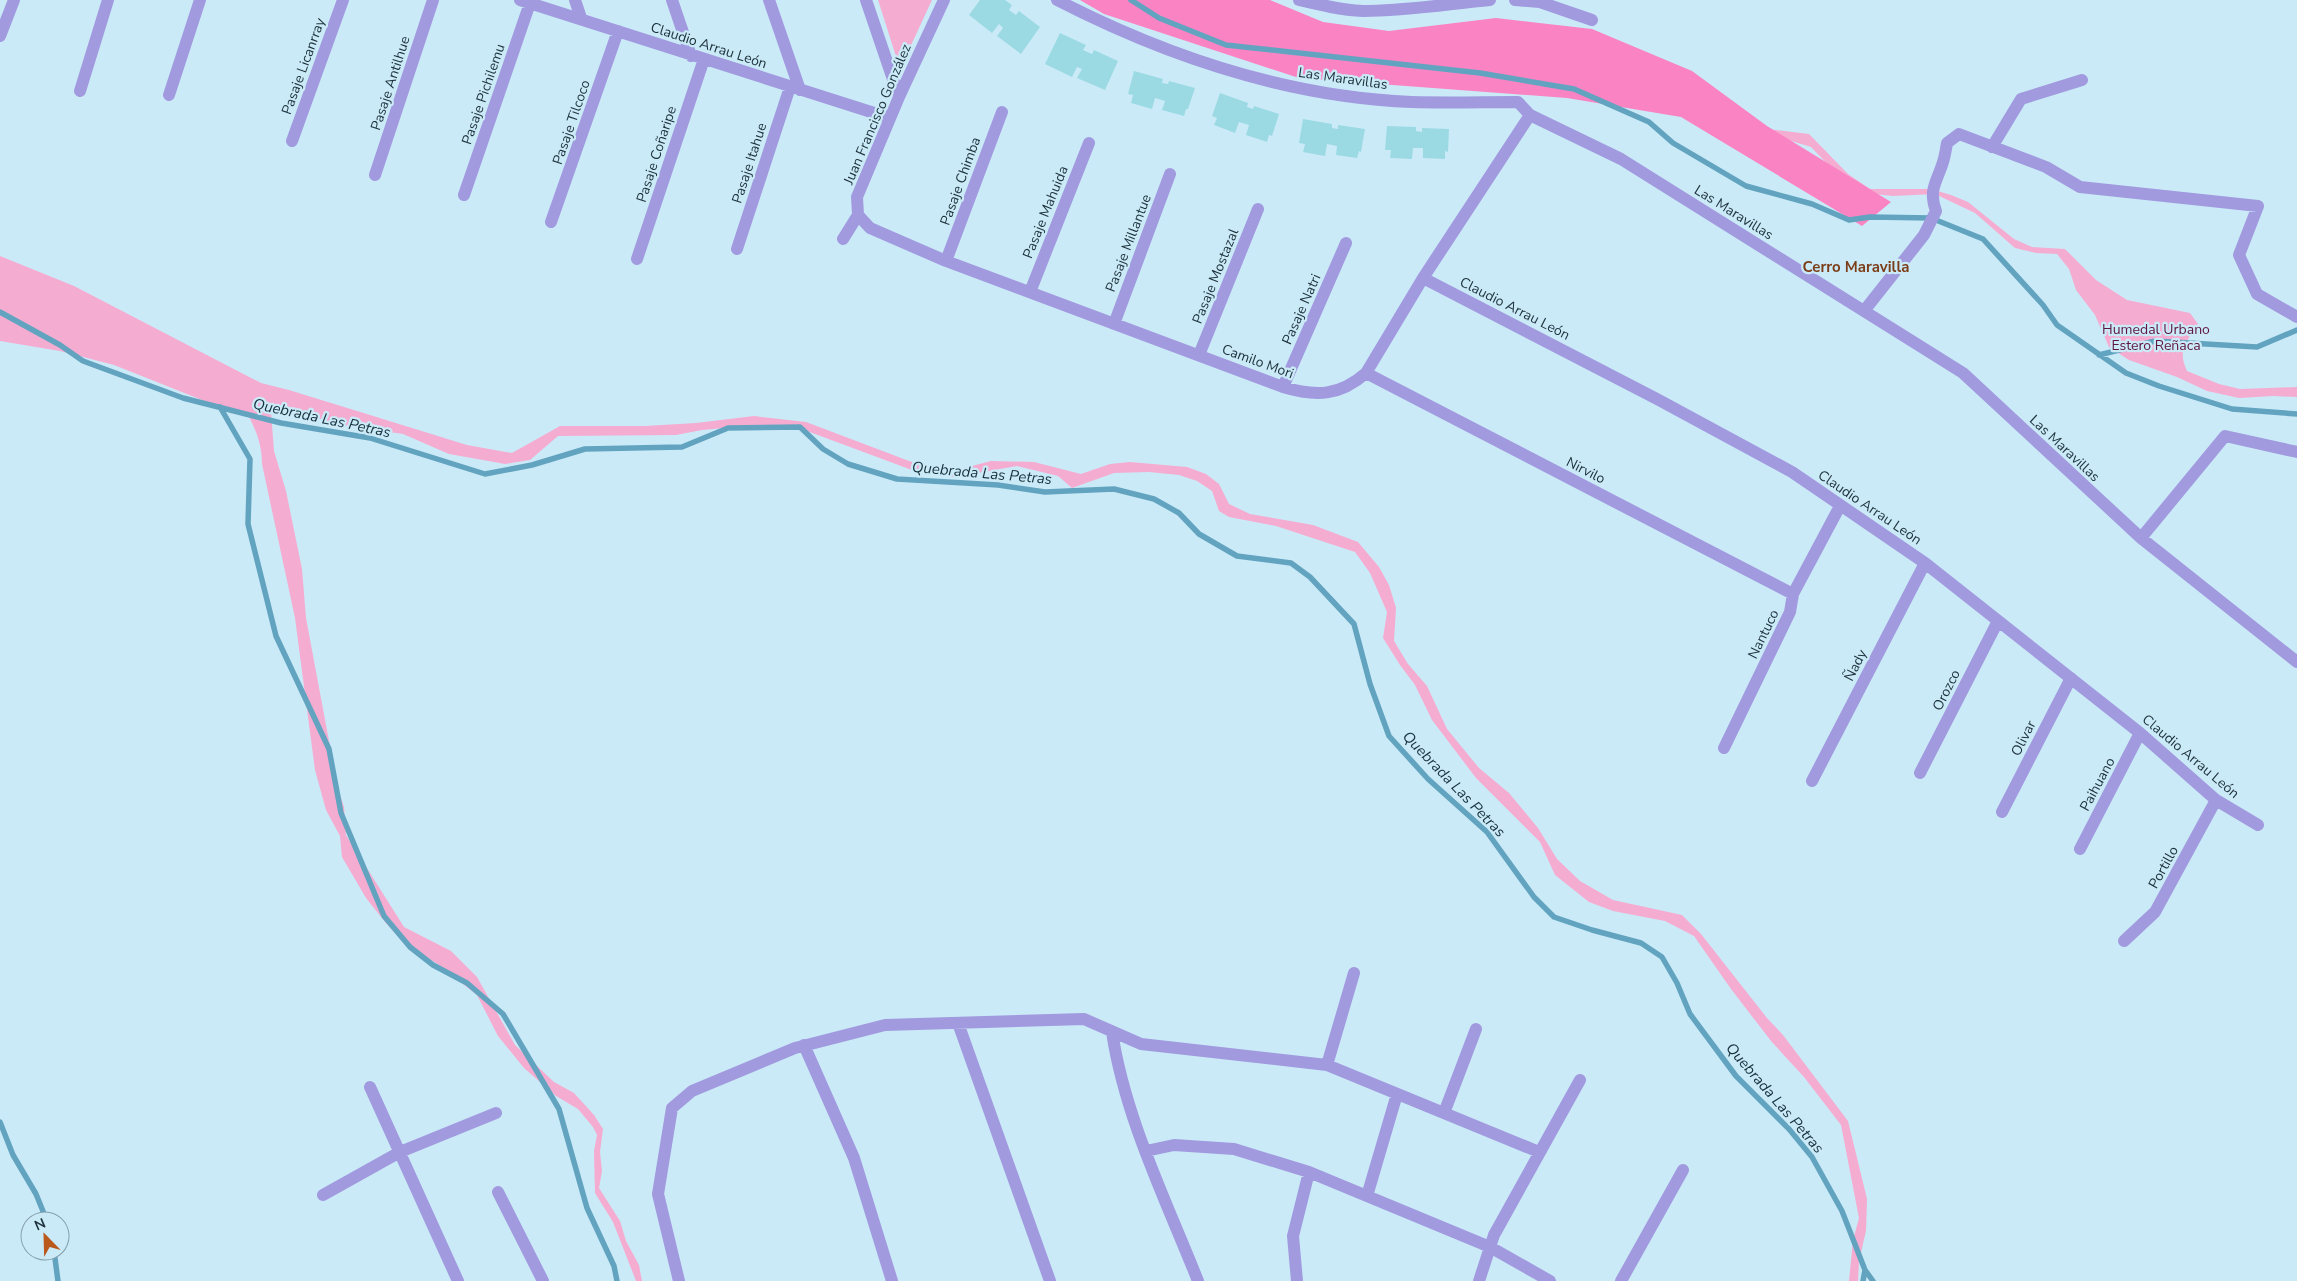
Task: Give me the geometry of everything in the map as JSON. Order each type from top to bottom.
[{"type":"street","points":[[0,36],[14,0]]},
{"type":"street","points":[[80,91],[108,0]]},
{"type":"street","points":[[169,95],[200,0]]},
{"type":"street","name":"Pasaje Licanrray","points":[[292,141],[343,0]]},
{"type":"street","name":"Pasaje Antilhue","points":[[375,175],[433,0]]},
{"type":"street","points":[[574,0],[581,18]]},
{"type":"street","points":[[672,0],[697,58]]},
{"type":"street","points":[[769,0],[795,88]]},
{"type":"street","points":[[866,0],[899,97]]},
{"type":"street","name":"Juan Francisco González","points":[[843,239],[858,215],[857,197],[899,97],[944,0]]},
{"type":"street","name":"Las Maravillas","points":[[1056,0],[1096,20],[1159,47],[1231,71],[1275,82],[1320,91],[1402,101],[1518,102],[1530,115],[1621,159],[1963,373],[2141,538],[2297,662]]},
{"type":"street","points":[[1299,0],[1339,8],[1490,0]]},
{"type":"street","points":[[1515,0],[1540,2],[1592,20]]},
{"type":"street","name":"Claudio Arrau León","points":[[525,2],[581,18],[697,58],[890,118]]},
{"type":"street","name":"Pasaje Pichilemu","points":[[464,195],[525,2]]},
{"type":"street","name":"Pasaje Tilcoco","points":[[551,222],[618,31]]},
{"type":"street","name":"Pasaje Coñaripe","points":[[637,259],[697,58]]},
{"type":"street","points":[[1992,147],[2021,99],[2082,80]]},
{"type":"street","name":"Pasaje Itahue","points":[[737,248],[795,88]]},
{"type":"street","name":"Pasaje Chimba","points":[[946,261],[1002,112]]},
{"type":"street","name":"Camilo Mori","points":[[858,215],[870,228],[946,261],[1114,324],[1283,387],[1334,393],[1354,384],[1366,373],[1423,278],[1530,115]]},
{"type":"street","points":[[1864,311],[1924,235],[1936,211],[1932,199],[1934,182],[1943,162],[1947,142],[1958,134],[2046,168],[2080,187],[2258,206],[2239,256],[2257,294],[2297,317]]},
{"type":"street","name":"Pasaje Mahuida","points":[[1030,292],[1089,144]]},
{"type":"street","name":"Pasaje Millantue","points":[[1114,324],[1170,174]]},
{"type":"street","name":"Pasaje Mostazal","points":[[1199,355],[1258,209]]},
{"type":"street","name":"Pasaje Natri","points":[[1283,387],[1346,243]]},
{"type":"street","name":"Claudio Arrau León","points":[[1423,278],[1792,472],[1925,563],[2140,733],[2216,800],[2258,825]]},
{"type":"street","name":"Nirvilo","points":[[1366,373],[1794,594]]},
{"type":"street","points":[[2141,538],[2225,436],[2297,452]]},
{"type":"street","name":"Nantuco","points":[[1724,748],[1790,612],[1794,594],[1840,506]]},
{"type":"street","name":"Ñady","points":[[1812,781],[1925,563]]},
{"type":"street","name":"Orozco","points":[[1920,773],[1998,621]]},
{"type":"street","name":"Olivar","points":[[2002,812],[2071,678]]},
{"type":"street","name":"Paihuano","points":[[2080,849],[2140,733]]},
{"type":"street","name":"Portillo","points":[[2124,941],[2155,912],[2216,800]]},
{"type":"street","points":[[1327,1065],[1354,973]]},
{"type":"street","points":[[679,1281],[658,1194],[672,1108],[692,1091],[804,1045],[885,1025],[1084,1018],[1142,1044],[1327,1065],[1539,1152]]},
{"type":"street","points":[[958,1023],[1050,1281]]},
{"type":"street","points":[[1444,1113],[1476,1029]]},
{"type":"street","points":[[1112,1032],[1118,1068],[1146,1151],[1198,1281]]},
{"type":"street","points":[[804,1045],[854,1158],[892,1281]]},
{"type":"street","points":[[1479,1281],[1494,1235],[1580,1080]]},
{"type":"street","points":[[370,1087],[458,1281]]},
{"type":"street","points":[[1367,1196],[1397,1094]]},
{"type":"street","points":[[323,1195],[400,1152],[496,1113]]},
{"type":"street","points":[[1146,1151],[1174,1145],[1234,1149],[1309,1172],[1490,1247],[1550,1281]]},
{"type":"street","points":[[1621,1281],[1683,1170]]},
{"type":"street","points":[[1297,1281],[1293,1236],[1309,1172]]},
{"type":"street","points":[[498,1192],[543,1281]]},
{"type":"green space","points":[[878,0],[932,0],[900,69]]},
{"type":"green space","name":"Humedal Urbano Estero Reñaca","points":[[1197,0],[1211,0],[1240,14],[1351,41],[1384,41],[1452,33],[1548,51],[1588,56],[1680,82],[1718,100],[1750,127],[1809,134],[1848,174],[1870,189],[1931,189],[1951,195],[1968,202],[2014,239],[2032,247],[2065,249],[2096,280],[2127,300],[2190,313],[2198,324],[2184,346],[2183,357],[2187,371],[2219,384],[2240,389],[2297,387],[2297,397],[2239,398],[2207,391],[2177,377],[2129,360],[2109,347],[2095,315],[2076,290],[2069,269],[2057,254],[2036,253],[2015,248],[1975,213],[1935,194],[1893,196],[1866,193],[1841,178],[1811,147],[1785,139],[1742,134],[1711,106],[1677,89],[1578,65],[1441,39],[1378,50],[1334,49],[1272,33],[1214,10]]},
{"type":"green space","points":[[0,256],[74,286],[261,383],[467,445],[512,453],[560,426],[645,426],[696,423],[754,416],[806,422],[917,464],[953,471],[991,461],[1034,462],[1081,474],[1110,464],[1130,462],[1187,467],[1206,474],[1219,484],[1229,504],[1250,514],[1313,525],[1358,542],[1379,567],[1389,585],[1396,608],[1394,641],[1408,664],[1427,686],[1447,729],[1479,768],[1509,793],[1538,828],[1557,859],[1580,881],[1613,900],[1682,915],[1701,934],[1767,1018],[1783,1035],[1848,1121],[1867,1199],[1866,1231],[1859,1261],[1858,1281],[1849,1281],[1853,1240],[1859,1218],[1841,1125],[1804,1077],[1771,1041],[1731,989],[1694,936],[1665,921],[1613,911],[1589,902],[1555,875],[1540,842],[1476,778],[1432,720],[1415,685],[1383,638],[1387,612],[1370,573],[1355,552],[1276,526],[1229,517],[1219,511],[1212,491],[1197,481],[1179,475],[1149,472],[1114,473],[1072,488],[1058,476],[1017,466],[955,477],[920,473],[807,431],[759,425],[702,430],[676,435],[558,436],[530,460],[505,464],[449,454],[403,434],[336,424],[302,413],[271,411],[274,451],[286,491],[302,569],[306,618],[338,789],[344,807],[346,835],[404,927],[451,951],[477,977],[515,1045],[554,1082],[574,1093],[594,1115],[603,1129],[600,1152],[602,1171],[599,1188],[620,1221],[626,1241],[639,1265],[642,1281],[636,1281],[613,1222],[595,1193],[594,1151],[597,1135],[593,1127],[578,1109],[556,1096],[524,1068],[498,1036],[477,995],[439,965],[402,941],[366,898],[342,857],[340,836],[326,810],[315,770],[295,618],[262,464],[260,444],[247,413],[207,402],[114,365],[60,351],[0,341]]},
{"type":"shaded area","points":[[1080,0],[1270,0],[1323,22],[1389,31],[1496,18],[1592,29],[1692,71],[1767,126],[1891,202],[1862,226],[1681,117],[1567,98],[1299,78],[1104,14]]},
{"type":"building","points":[[980,0],[1005,0],[1012,5],[1009,10],[1016,15],[1019,11],[1040,27],[1021,54],[997,36],[1003,28],[999,24],[992,33],[969,15]]},
{"type":"building","points":[[1060,33],[1086,45],[1083,50],[1092,54],[1094,50],[1118,61],[1105,90],[1077,78],[1082,69],[1077,67],[1072,77],[1045,64]]},
{"type":"building","points":[[1134,71],[1163,79],[1162,83],[1168,84],[1169,81],[1195,88],[1184,116],[1162,110],[1165,101],[1155,98],[1152,109],[1131,103],[1133,95],[1128,94]]},
{"type":"building","points":[[1220,93],[1248,103],[1247,107],[1253,109],[1254,106],[1279,114],[1272,136],[1269,135],[1267,142],[1246,135],[1249,125],[1239,122],[1235,133],[1214,125],[1217,118],[1212,116]]},
{"type":"building","points":[[1303,119],[1332,124],[1332,128],[1338,129],[1338,125],[1365,129],[1361,152],[1359,151],[1357,158],[1336,155],[1337,146],[1327,144],[1325,156],[1303,152],[1305,144],[1299,143]]},
{"type":"building","points":[[1387,126],[1416,127],[1416,131],[1422,132],[1422,128],[1449,129],[1448,152],[1445,151],[1445,159],[1423,158],[1423,148],[1413,148],[1412,159],[1390,158],[1391,150],[1385,150]]},
{"type":"waterway","points":[[1131,0],[1159,18],[1226,45],[1480,73],[1574,89],[1649,122],[1673,143],[1746,186],[1812,204],[1849,220],[1870,217],[1931,218],[1983,239],[2043,305],[2057,325],[2126,373],[2159,386],[2232,409],[2297,414]]},
{"type":"waterway","name":"Quebrada Las Petras","points":[[0,312],[60,345],[83,361],[183,398],[281,423],[370,438],[485,474],[532,465],[585,449],[682,447],[728,428],[800,427],[823,449],[848,464],[897,479],[998,485],[1045,492],[1114,489],[1154,499],[1179,513],[1199,534],[1237,556],[1291,563],[1310,577],[1354,624],[1370,684],[1389,736],[1428,779],[1487,832],[1534,897],[1554,917],[1592,930],[1641,943],[1662,957],[1677,983],[1690,1014],[1736,1076],[1789,1129],[1812,1157],[1842,1211],[1865,1270],[1873,1281]]},
{"type":"waterway","points":[[2099,355],[2155,341],[2257,347],[2297,330]]},
{"type":"waterway","points":[[220,407],[250,459],[248,524],[276,636],[329,749],[341,813],[384,916],[410,947],[433,965],[467,983],[503,1014],[559,1109],[587,1208],[614,1266],[617,1281]]},
{"type":"waterway","points":[[0,1122],[13,1155],[36,1194],[43,1211]]},
{"type":"waterway","points":[[55,1261],[58,1281]]},
{"type":"waterway","points":[[1863,1281],[1865,1270]]},
{"type":"district","name":"Cerro Maravilla","points":[[1856,267]]}]
